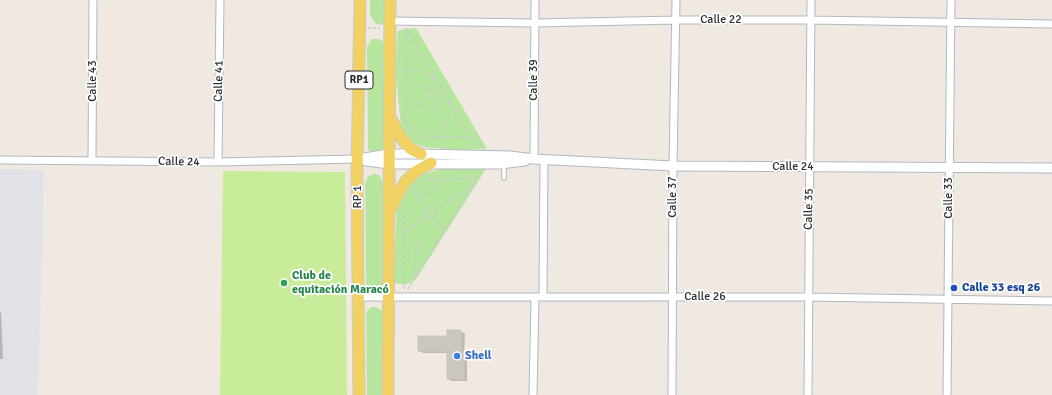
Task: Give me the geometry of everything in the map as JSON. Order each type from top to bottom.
[{"type":"main road","name":"RP 1","points":[[359,395],[358,159],[360,0]]},
{"type":"main road","name":"RP1","points":[[388,395],[390,0]]},
{"type":"main road","points":[[389,114],[401,138],[411,149],[421,154]]},
{"type":"main road","points":[[389,219],[395,199],[400,190],[415,172],[431,163]]},
{"type":"street","name":"Calle 43","points":[[92,161],[93,0]]},
{"type":"street","name":"Calle 41","points":[[218,162],[220,0]]},
{"type":"street","name":"Calle 39","points":[[534,0],[534,159]]},
{"type":"street","name":"Calle 37","points":[[672,395],[673,166],[676,0]]},
{"type":"street","name":"Calle 35","points":[[808,395],[811,0]]},
{"type":"street","name":"Calle 33","points":[[946,395],[951,0]]},
{"type":"street","name":"Calle 22","points":[[390,25],[676,20],[811,20],[1052,24]]},
{"type":"street","name":"Calle 24","points":[[389,159],[421,154],[510,156],[544,160],[673,166],[1052,168]]},
{"type":"street","name":"Calle 24","points":[[0,160],[218,162],[389,159],[431,163],[504,164],[534,159]]},
{"type":"street","points":[[543,296],[544,160]]},
{"type":"street","points":[[534,395],[535,296]]},
{"type":"street","name":"Calle 26","points":[[359,297],[808,297],[1052,301]]},
{"type":"lane","points":[[504,164],[504,178]]},
{"type":"path","points":[[360,27],[390,25]]},
{"type":"path","points":[[472,137],[421,137],[405,121],[406,28],[472,137],[478,146],[482,146]]},
{"type":"path","points":[[405,70],[424,72],[430,75],[440,85]]},
{"type":"path","points":[[417,83],[429,91]]},
{"type":"path","points":[[429,91],[434,88],[439,91],[439,97],[435,100],[435,114]]},
{"type":"path","points":[[429,91],[429,97]]},
{"type":"path","points":[[429,97],[435,100]]},
{"type":"path","points":[[416,106],[429,97]]},
{"type":"path","points":[[439,137],[445,129],[449,117],[449,99]]},
{"type":"path","points":[[404,297],[483,170]]},
{"type":"path","points":[[420,198],[448,178]]},
{"type":"path","points":[[418,179],[477,179]]},
{"type":"path","points":[[408,191],[415,183]]},
{"type":"path","points":[[434,210],[474,184]]},
{"type":"path","points":[[412,187],[427,209]]},
{"type":"path","points":[[404,203],[404,297]]},
{"type":"path","points":[[431,206],[437,214],[429,220],[423,212],[427,209],[431,206]]},
{"type":"path","points":[[404,232],[426,216]]},
{"type":"path","points":[[433,217],[444,232]]},
{"type":"path","points":[[415,278],[417,238]]},
{"type":"shaded area","points":[[0,169],[44,170],[38,395],[0,395]]},
{"type":"green space","points":[[370,0],[386,0],[386,21],[382,25],[376,24],[370,15]]},
{"type":"green space","points":[[416,28],[487,149],[459,150],[425,147],[413,143],[405,134],[401,125],[396,78],[397,38],[400,30]]},
{"type":"green space","points":[[372,39],[381,40],[385,48],[384,146],[381,151],[373,153],[368,149],[367,47]]},
{"type":"green space","points":[[440,169],[486,169],[416,279],[405,285],[395,283],[397,206],[405,191],[415,179],[421,175]]},
{"type":"green space","name":"Club de equitación Maracó","points":[[223,171],[345,172],[347,395],[220,395]]},
{"type":"green space","points":[[373,174],[379,175],[383,183],[382,284],[380,289],[374,292],[369,290],[366,284],[365,182],[368,177]]},
{"type":"green space","points":[[371,307],[376,307],[382,312],[384,395],[367,395],[366,314]]},
{"type":"building","points":[[447,330],[461,330],[461,352],[464,351],[464,379],[447,379],[447,351],[418,351],[418,336],[447,336]]},
{"type":"place","name":"Club de equitación Maracó","points":[[284,283]]},
{"type":"place","name":"Calle 33 esq 26","points":[[954,288]]},
{"type":"place","name":"Shell","points":[[457,356]]}]
